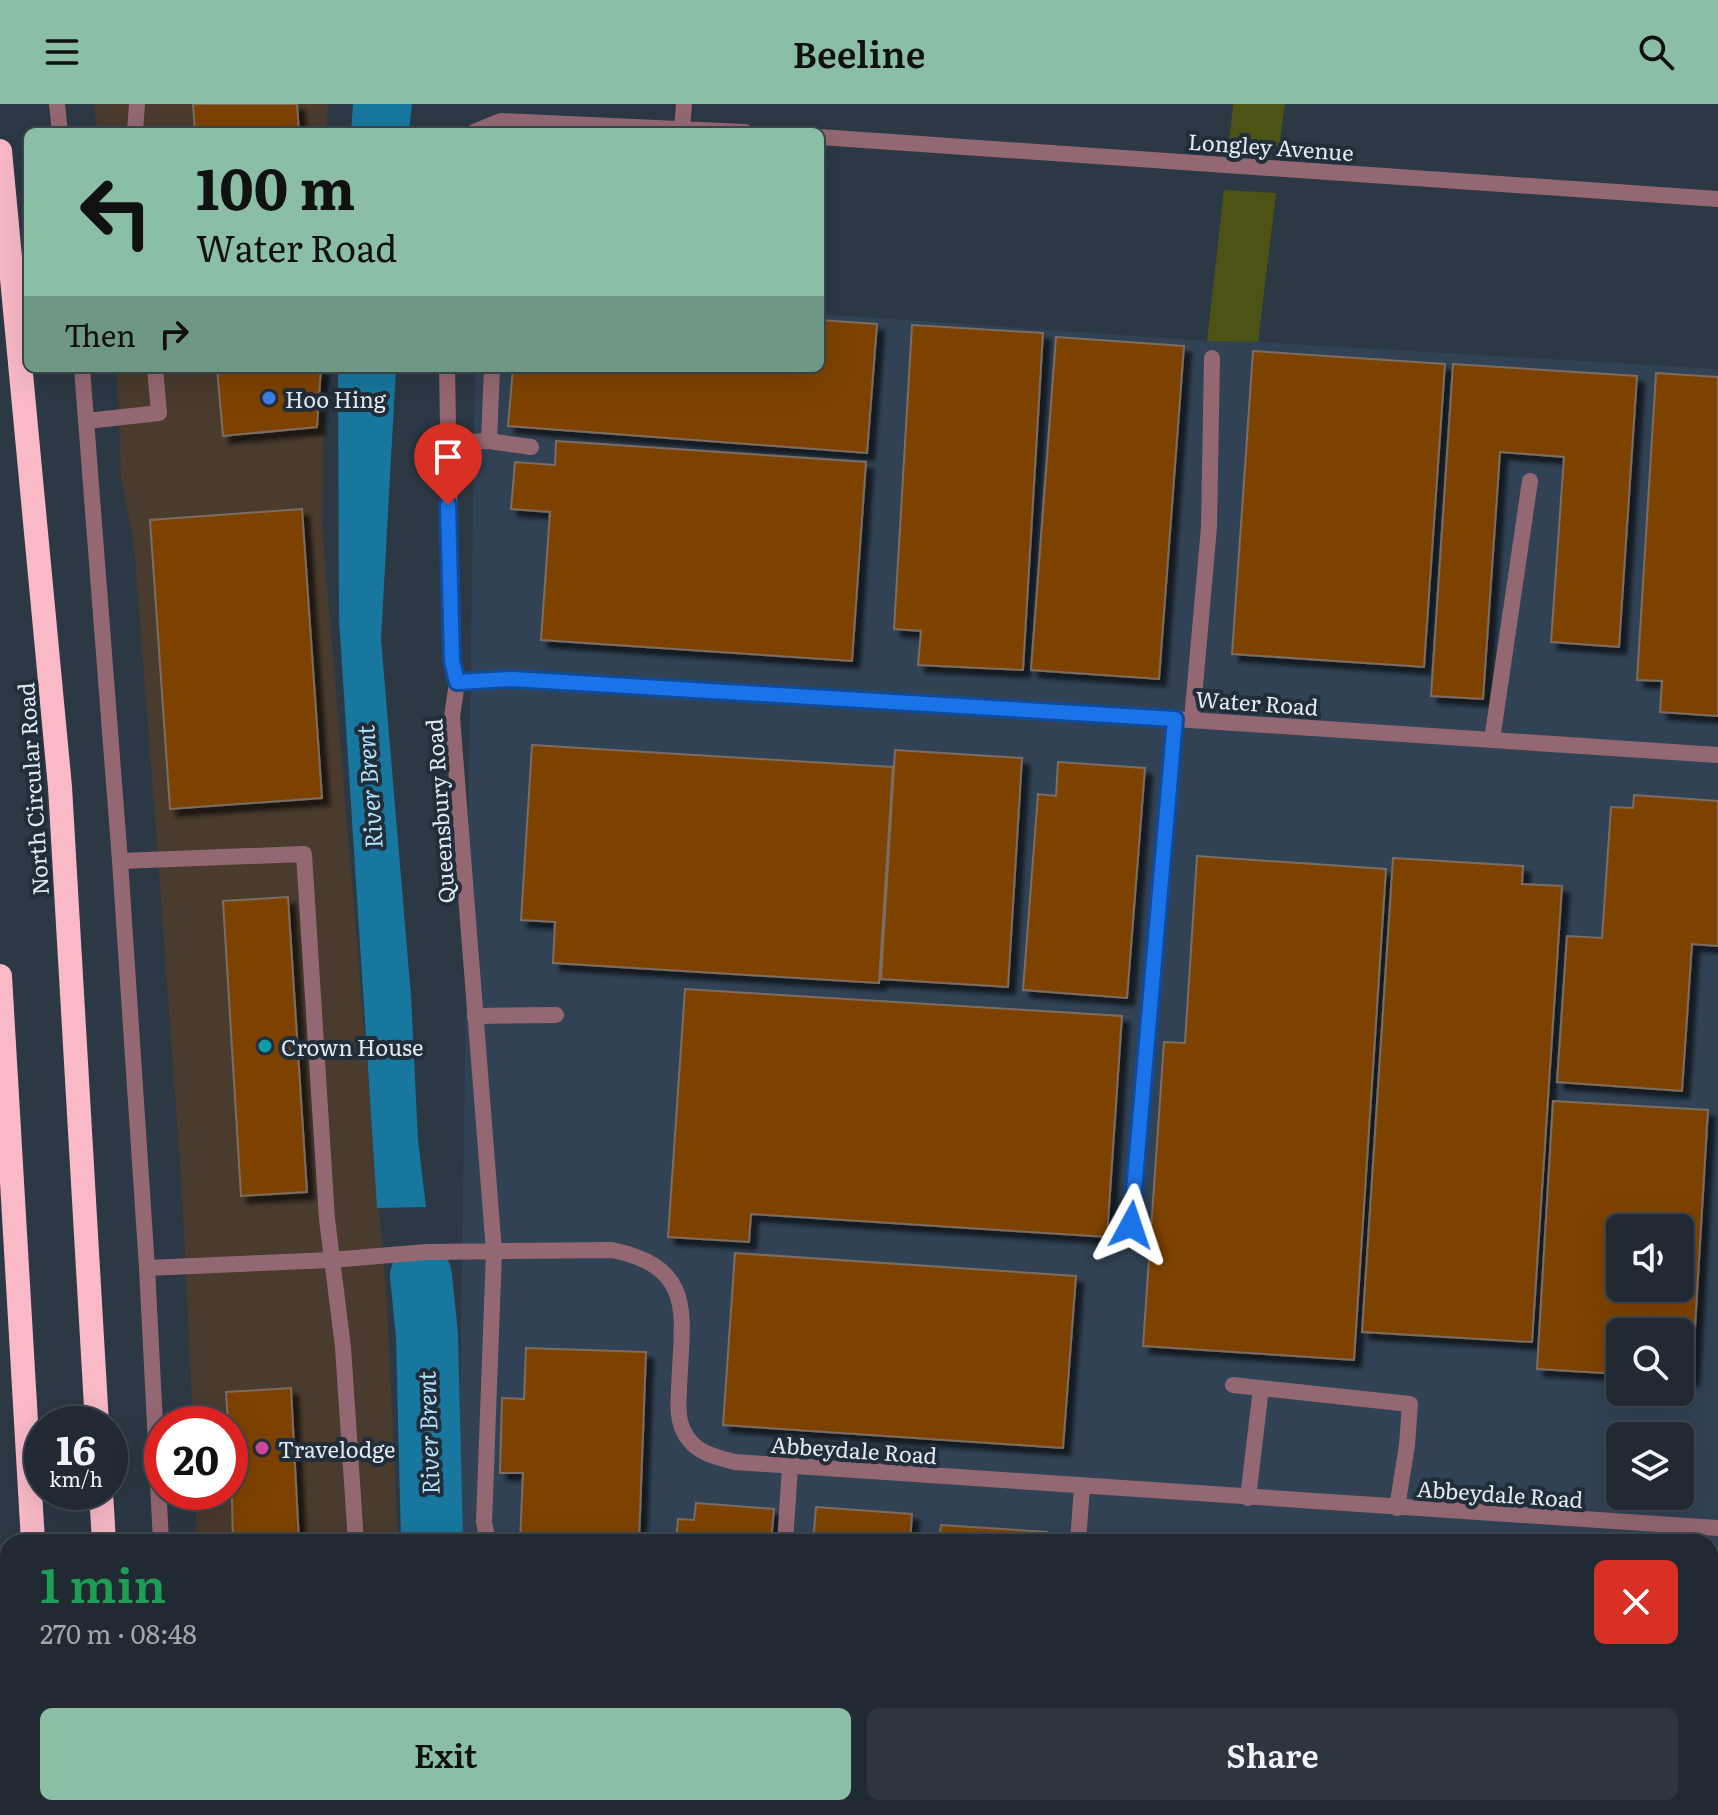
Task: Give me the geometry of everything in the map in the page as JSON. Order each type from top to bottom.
[{"type":"highway","name":"North Circular Road","points":[[0,151],[60,787],[96,1406]]},
{"type":"highway","points":[[0,976],[33,1534]]},
{"type":"highway","points":[[102,1510],[104,1534]]},
{"type":"street","points":[[57,104],[60,128]]},
{"type":"street","points":[[135,128],[137,104]]},
{"type":"street","points":[[484,128],[501,121],[682,128],[684,104]]},
{"type":"street","name":"Longley Avenue","points":[[824,137],[1718,199]]},
{"type":"street","points":[[1131,1225],[1183,719],[1209,527],[1212,358]]},
{"type":"street","points":[[82,372],[120,861],[147,1268],[161,1534]]},
{"type":"street","points":[[87,421],[159,413],[155,372]]},
{"type":"street","name":"Queensbury Road","points":[[447,372],[452,661],[457,682],[452,717],[494,1251],[484,1522],[486,1534]]},
{"type":"street","points":[[489,441],[492,372]]},
{"type":"street","points":[[447,443],[489,441],[531,447]]},
{"type":"street","points":[[1492,740],[1530,481]]},
{"type":"street","name":"Water Road","points":[[457,682],[512,679],[1718,755]]},
{"type":"street","points":[[120,861],[304,854],[331,1260],[343,1347],[355,1534]]},
{"type":"street","points":[[475,1016],[556,1015]]},
{"type":"street","name":"Abbeydale Road","points":[[147,1268],[331,1260],[426,1252],[612,1250],[640,1256],[662,1269],[675,1286],[682,1309],[678,1417],[687,1437],[703,1453],[735,1462],[1718,1528]]},
{"type":"street","points":[[1233,1385],[1410,1404],[1397,1508]]},
{"type":"street","points":[[1248,1498],[1261,1388]]},
{"type":"street","points":[[786,1534],[790,1467]]},
{"type":"street","points":[[1079,1534],[1082,1487]]},
{"type":"shaded area","points":[[94,104],[328,104],[327,128],[97,128]]},
{"type":"shaded area","points":[[824,314],[1207,341],[1718,369],[1718,1534],[458,1534],[475,372],[824,372]]},
{"type":"shaded area","points":[[117,372],[324,372],[322,525],[387,1303],[398,1534],[197,1534],[196,1510],[248,1510],[248,1406],[192,1406],[182,1192],[134,545],[121,478]]},
{"type":"green space","points":[[1233,104],[1285,104],[1279,147],[1229,143]]},
{"type":"green space","points":[[1224,190],[1276,193],[1258,342],[1207,341]]},
{"type":"water","points":[[353,104],[412,104],[409,128],[351,128]]},
{"type":"water","points":[[338,372],[396,372],[381,639],[411,996],[418,1140],[426,1207],[377,1208],[339,618]]},
{"type":"building","points":[[193,104],[297,104],[299,128],[195,128]]},
{"type":"building","points":[[824,320],[877,324],[867,453],[508,426],[513,372],[824,372]]},
{"type":"building","points":[[912,325],[1043,333],[1023,670],[918,665],[921,631],[894,629]]},
{"type":"building","points":[[1056,337],[1184,346],[1159,679],[1031,670]]},
{"type":"building","points":[[1253,351],[1445,364],[1424,667],[1232,654]]},
{"type":"building","points":[[1453,364],[1637,376],[1619,647],[1551,642],[1564,457],[1500,452],[1483,699],[1431,696]]},
{"type":"building","name":"Hoo Hing","points":[[217,372],[321,372],[317,427],[223,436]]},
{"type":"building","points":[[1656,373],[1718,377],[1718,716],[1660,712],[1662,681],[1637,680]]},
{"type":"building","points":[[556,441],[866,462],[852,661],[541,640],[550,512],[511,509],[515,462],[555,465]]},
{"type":"building","points":[[302,509],[322,798],[170,809],[150,520]]},
{"type":"building","points":[[532,745],[893,767],[879,983],[553,963],[555,922],[521,920]]},
{"type":"building","points":[[895,750],[1022,758],[1008,987],[881,979]]},
{"type":"building","points":[[1058,762],[1145,768],[1127,998],[1023,990],[1038,794],[1056,796]]},
{"type":"building","points":[[1634,795],[1718,801],[1718,946],[1692,944],[1682,1091],[1557,1082],[1567,936],[1602,938],[1611,807],[1633,808]]},
{"type":"building","points":[[1197,856],[1386,869],[1354,1360],[1143,1346],[1164,1042],[1185,1043]]},
{"type":"building","points":[[1393,858],[1523,866],[1522,884],[1562,886],[1532,1342],[1362,1332]]},
{"type":"building","name":"Crown House","points":[[288,897],[307,1192],[241,1196],[223,901]]},
{"type":"building","points":[[685,989],[1122,1016],[1107,1237],[751,1214],[749,1242],[668,1237]]},
{"type":"building","points":[[1553,1101],[1708,1110],[1694,1344],[1694,1318],[1606,1318],[1606,1373],[1537,1369]]},
{"type":"building","points":[[735,1253],[1076,1276],[1063,1448],[723,1425]]},
{"type":"building","points":[[526,1348],[646,1352],[639,1534],[520,1534],[523,1473],[500,1473],[502,1398],[524,1399]]},
{"type":"building","name":"Travelodge","points":[[291,1388],[299,1534],[233,1534],[232,1510],[248,1510],[248,1406],[227,1406],[226,1392]]},
{"type":"building","points":[[696,1503],[774,1509],[772,1534],[677,1534],[678,1519],[694,1520]]},
{"type":"building","points":[[816,1507],[912,1514],[911,1534],[814,1534]]},
{"type":"building","points":[[941,1525],[1047,1532],[1047,1534],[940,1534]]},
{"type":"waterway","name":"River Brent","points":[[421,1276],[427,1335],[432,1534]]},
{"type":"place","name":"Hoo Hing","points":[[269,398]]},
{"type":"place","name":"Crown House","points":[[265,1046]]},
{"type":"place","name":"Travelodge","points":[[262,1448]]},
{"type":"route","points":[[448,505],[452,661],[457,682],[496,678],[1175,719],[1131,1225]]}]
